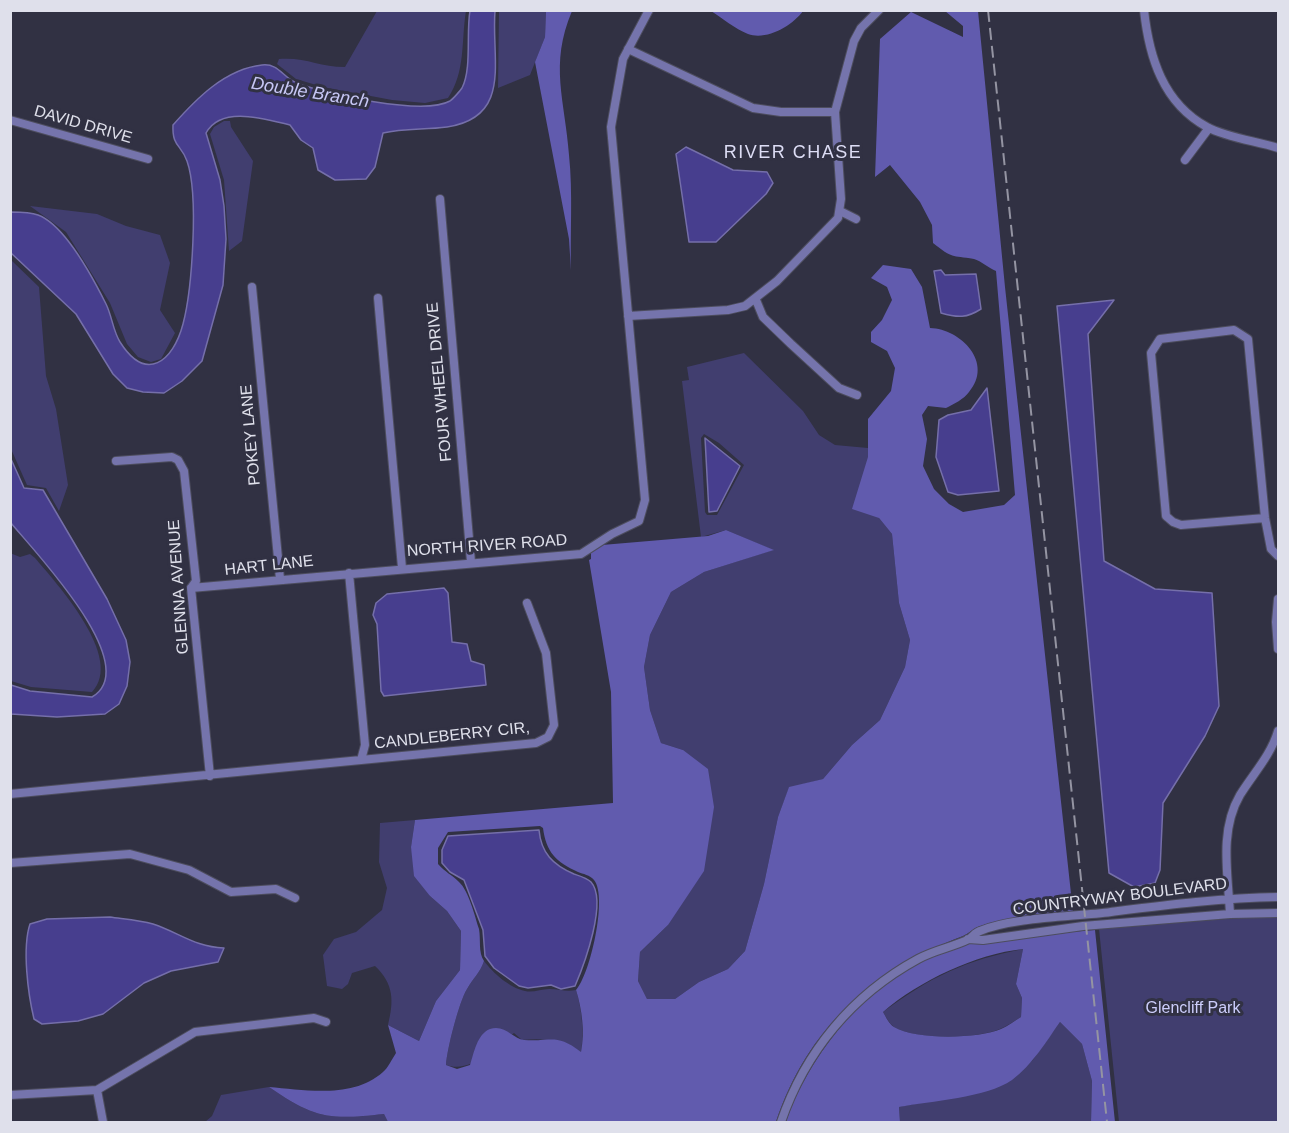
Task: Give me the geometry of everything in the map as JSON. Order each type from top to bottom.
[{"type":"street","name":"NORTH RIVER ROAD","points":[[349,573],[581,554],[612,534],[639,521],[645,500],[611,127],[623,59],[649,10]]},
{"type":"street","points":[[628,316],[728,310],[756,300],[829,229],[840,211],[835,112],[854,41],[861,28],[879,10]]},
{"type":"street","points":[[1144,10],[1152,58],[1163,86],[1186,112],[1209,128],[1278,148]]},
{"type":"street","points":[[628,49],[753,108],[781,112],[835,112]]},
{"type":"street","name":"DAVID DRIVE","points":[[10,120],[148,159]]},
{"type":"street","points":[[1185,160],[1209,128]]},
{"type":"street","name":"FOUR WHEEL DRIVE","points":[[440,199],[471,562]]},
{"type":"street","points":[[840,211],[856,219]]},
{"type":"street","name":"POKEY LANE","points":[[252,287],[280,579]]},
{"type":"street","points":[[378,298],[402,568]]},
{"type":"street","points":[[756,300],[763,317],[791,344],[839,388],[857,395]]},
{"type":"street","points":[[1265,518],[1181,525],[1166,516],[1151,353],[1160,339],[1234,330],[1248,339],[1265,518],[1271,549],[1278,556]]},
{"type":"street","name":"GLENNA AVENUE","points":[[116,461],[172,458],[182,466],[186,478],[196,581],[191,588],[210,776]]},
{"type":"street","points":[[10,794],[361,760],[365,745],[349,573]]},
{"type":"street","name":"HART LANE","points":[[191,588],[349,573]]},
{"type":"street","points":[[1278,599],[1278,649]]},
{"type":"street","name":"CANDLEBERRY CIR,","points":[[361,760],[536,743],[548,738],[554,725],[549,665],[543,641],[527,603]]},
{"type":"street","points":[[1230,914],[1226,855],[1228,825],[1240,796],[1271,749],[1278,731]]},
{"type":"street","points":[[10,863],[130,854],[189,870],[231,892],[276,889],[295,898]]},
{"type":"street","name":"COUNTRYWAY BOULEVARD","points":[[781,1122],[804,1068],[841,1018],[879,984],[897,972],[944,947],[968,939],[979,931],[1013,924],[1229,898],[1278,897]]},
{"type":"street","name":"COUNTRYWAY BOULEVARD","points":[[968,939],[982,940],[1048,930],[1230,914],[1278,913]]},
{"type":"street","points":[[10,1095],[96,1090],[195,1032],[314,1018],[326,1022]]},
{"type":"street","points":[[96,1090],[103,1122]]},
{"type":"green space","points":[[377,11],[466,11],[458,77],[448,98],[425,103],[392,100],[323,87],[296,79],[277,64],[279,59],[289,59],[345,67]]},
{"type":"green space","points":[[499,11],[546,11],[545,37],[530,75],[498,88]]},
{"type":"green space","points":[[224,121],[230,121],[231,127],[253,161],[242,241],[229,251],[224,180],[210,134],[214,127]]},
{"type":"green space","points":[[30,206],[97,214],[126,226],[160,235],[170,263],[160,310],[175,333],[161,359],[151,362],[138,357],[127,344],[110,303],[66,232]]},
{"type":"green space","points":[[11,260],[39,287],[46,376],[56,409],[68,485],[59,511],[46,488],[27,485],[11,449]]},
{"type":"green space","points":[[744,353],[803,411],[819,435],[835,445],[868,448],[879,518],[892,534],[899,603],[910,640],[905,667],[880,720],[852,745],[823,779],[789,788],[778,817],[764,884],[745,951],[728,969],[699,982],[675,999],[647,999],[638,981],[640,952],[668,925],[683,750],[661,743],[650,710],[644,667],[650,635],[671,592],[704,572],[773,550],[726,530],[701,537],[682,381],[689,380],[687,367]],"holes":[[[704,434],[719,443],[744,465],[717,515],[707,515],[701,438]]]},
{"type":"green space","points":[[10,553],[20,557],[30,554],[35,558],[58,585],[84,622],[100,660],[100,678],[92,692],[31,687],[11,681]]},
{"type":"green space","points":[[415,820],[411,847],[430,896],[447,911],[461,931],[460,970],[436,1001],[419,1041],[388,1025],[391,993],[386,979],[375,966],[352,973],[348,984],[342,989],[327,986],[323,955],[334,939],[356,932],[382,910],[387,888],[379,862],[380,823]]},
{"type":"green space","name":"Glencliff Park","points":[[1250,917],[1278,917],[1278,1122],[1119,1122],[1099,929]]},
{"type":"green space","points":[[1023,949],[1016,984],[1022,998],[1021,1017],[1000,1029],[977,1035],[946,1037],[916,1034],[894,1027],[883,1012],[917,989],[949,972],[1003,953]]},
{"type":"green space","points":[[484,961],[502,979],[525,991],[576,990],[582,1021],[581,1053],[561,1042],[522,1040],[514,1033],[473,1063],[455,1067],[446,1065],[460,1004]]},
{"type":"green space","points":[[1060,1022],[1082,1044],[1092,1081],[1091,1122],[900,1122],[899,1107],[933,1100],[1032,1061]]},
{"type":"green space","points":[[269,1087],[299,1106],[324,1115],[350,1117],[384,1114],[388,1122],[205,1122],[212,1116],[221,1095]]},
{"type":"shaded area","points":[[546,11],[572,11],[565,30],[560,66],[570,169],[571,271],[569,239],[535,62],[545,37]]},
{"type":"shaded area","points":[[711,11],[803,11],[779,30],[755,36],[738,29]]},
{"type":"shaded area","points":[[945,11],[978,11],[1005,287],[1073,912],[1013,918],[989,923],[930,950],[900,966],[872,985],[847,1006],[806,1058],[789,1088],[776,1122],[388,1122],[384,1114],[350,1117],[324,1115],[285,1098],[269,1087],[328,1091],[358,1086],[371,1081],[383,1072],[396,1053],[388,1025],[419,1041],[436,1001],[460,970],[461,931],[447,911],[430,896],[414,876],[411,847],[415,820],[613,803],[611,692],[589,560],[591,552],[602,545],[708,536],[726,530],[774,550],[704,572],[671,592],[650,635],[644,667],[650,710],[661,743],[683,750],[708,769],[714,807],[704,871],[668,925],[640,952],[638,981],[647,999],[675,999],[699,982],[728,969],[745,951],[764,884],[778,817],[789,787],[823,779],[852,745],[880,720],[905,667],[910,640],[899,603],[892,534],[879,518],[852,509],[868,457],[868,419],[891,391],[895,368],[887,351],[871,342],[871,332],[882,320],[892,300],[887,287],[871,278],[883,265],[911,269],[922,287],[930,328],[953,334],[963,341],[976,359],[978,370],[976,381],[967,395],[946,408],[928,406],[922,415],[927,439],[923,466],[934,489],[949,504],[963,512],[1004,505],[1015,495],[996,271],[974,259],[949,254],[933,243],[932,225],[920,202],[890,165],[875,177],[880,39],[911,12],[963,37],[963,26]],"holes":[[[540,826],[543,828],[544,836],[553,855],[570,868],[592,878],[598,889],[596,936],[587,969],[576,990],[582,1021],[581,1052],[559,1040],[524,1040],[500,1028],[495,1028],[482,1035],[470,1065],[457,1069],[446,1065],[460,1004],[484,961],[480,950],[479,929],[469,898],[463,886],[438,864],[438,848],[448,832]]]},
{"type":"shaded area","points":[[1095,930],[1115,1122],[1091,1122],[1092,1081],[1082,1044],[1060,1022],[1038,1053],[1019,1074],[1012,1080],[988,1091],[899,1107],[900,1122],[786,1122],[813,1066],[832,1038],[878,989],[905,969],[933,954],[963,945],[1012,937]],"holes":[[[1023,949],[1016,984],[1022,998],[1021,1017],[1004,1028],[978,1035],[947,1037],[916,1034],[894,1027],[883,1012],[913,990],[949,971],[986,957]]]},
{"type":"water","name":"Double Branch","points":[[470,11],[495,11],[495,66],[490,99],[482,111],[468,121],[447,127],[383,133],[375,167],[366,179],[335,180],[318,170],[313,148],[301,140],[290,125],[244,116],[222,119],[213,124],[206,133],[220,180],[224,206],[226,239],[223,285],[202,361],[182,381],[164,393],[143,392],[127,388],[113,374],[76,314],[11,253],[11,212],[35,214],[48,221],[68,241],[86,267],[106,304],[120,342],[130,355],[139,362],[158,363],[173,349],[183,324],[193,242],[191,176],[185,155],[174,138],[173,125],[212,87],[236,72],[262,65],[273,66],[292,81],[311,88],[374,102],[419,106],[437,105],[450,101],[462,88],[467,71]]},
{"type":"water","points":[[686,147],[733,170],[767,172],[773,183],[766,194],[716,242],[689,242],[676,154]]},
{"type":"water","points":[[941,270],[945,275],[976,274],[981,309],[962,316],[941,313],[934,271]]},
{"type":"water","points":[[1114,300],[1088,334],[1104,561],[1155,589],[1212,593],[1219,706],[1205,736],[1163,803],[1160,870],[1155,883],[1134,887],[1109,873],[1057,306]]},
{"type":"water","points":[[987,388],[999,491],[958,495],[948,492],[936,457],[939,420],[948,415],[971,410]]},
{"type":"water","points":[[705,438],[740,466],[717,511],[709,512]]},
{"type":"water","points":[[11,459],[24,488],[43,490],[107,599],[126,640],[130,662],[127,686],[119,704],[105,714],[57,717],[11,714],[11,685],[30,691],[92,697],[105,682],[105,661],[95,635],[80,608],[11,523]]},
{"type":"water","points":[[444,588],[448,593],[452,642],[467,644],[471,661],[484,665],[486,685],[384,696],[381,691],[377,624],[373,615],[376,603],[387,594]]},
{"type":"water","points":[[539,830],[542,845],[549,857],[567,870],[591,882],[596,891],[596,918],[584,964],[575,986],[561,989],[551,985],[528,988],[519,986],[494,968],[485,956],[483,930],[464,880],[450,872],[442,863],[442,850],[448,836]]},
{"type":"water","points":[[110,917],[153,924],[204,945],[224,948],[218,962],[171,971],[144,983],[103,1014],[78,1021],[42,1024],[34,1019],[26,958],[30,924],[47,919]]},
{"type":"railway","points":[[988,10],[1107,1122]]},
{"type":"district","name":"RIVER CHASE","points":[[793,153]]}]
